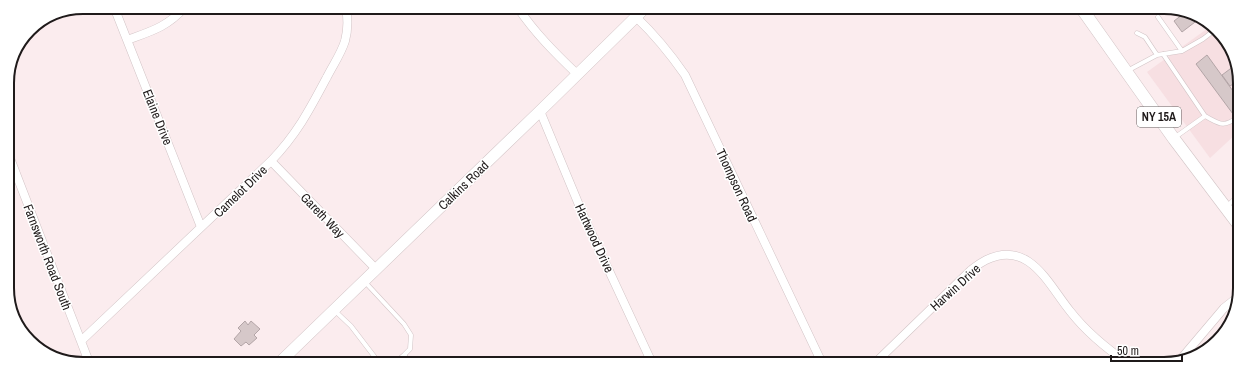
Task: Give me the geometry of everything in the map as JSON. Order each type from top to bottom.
[{"type":"main road","name":"Calkins Road","points":[[285,357],[639,14]]},
{"type":"main road","name":"NY 15A","points":[[1086,14],[1174,138],[1233,217]]},
{"type":"street","name":"Elaine Drive","points":[[117,14],[201,227]]},
{"type":"street","points":[[127,40],[160,28],[170,22],[178,14]]},
{"type":"street","name":"Camelot Drive","points":[[81,341],[271,161],[290,140],[305,118],[342,50],[346,38],[348,23],[347,14]]},
{"type":"street","points":[[523,14],[547,44],[577,74]]},
{"type":"street","name":"Thompson Road","points":[[636,17],[667,49],[685,75],[819,357]]},
{"type":"street","name":"Hartwood Drive","points":[[540,111],[584,217],[649,357]]},
{"type":"street","name":"Gareth Way","points":[[271,161],[376,269]]},
{"type":"street","name":"Farnsworth Road South","points":[[14,168],[88,357]]},
{"type":"street","name":"Harwin Drive","points":[[881,357],[971,270],[985,260],[997,255],[1010,255],[1022,258],[1033,264],[1044,275],[1070,312],[1086,330],[1119,357]]},
{"type":"street","points":[[1186,353],[1224,308],[1231,302]]},
{"type":"lane","points":[[1158,17],[1182,51]]},
{"type":"lane","points":[[1127,71],[1157,55],[1182,51],[1211,32]]},
{"type":"lane","points":[[1137,34],[1145,37],[1157,55]]},
{"type":"lane","points":[[1163,54],[1205,116],[1219,124],[1229,124],[1233,121]]},
{"type":"lane","points":[[1174,138],[1205,116]]},
{"type":"lane","points":[[1226,208],[1233,201]]},
{"type":"lane","points":[[364,281],[404,324],[411,335],[410,349],[404,356]]},
{"type":"lane","points":[[334,310],[351,326],[376,357]]},
{"type":"shaded area","points":[[1207,29],[1210,31],[1226,52],[1232,69],[1233,137],[1210,158],[1147,72]]},
{"type":"building","points":[[1181,16],[1196,21],[1182,32],[1174,21]]},
{"type":"building","points":[[1207,55],[1233,91],[1233,114],[1196,64]]},
{"type":"building","points":[[1232,68],[1233,84],[1230,86],[1222,75]]},
{"type":"building","points":[[245,321],[248,325],[251,321],[260,329],[254,335],[257,338],[249,345],[246,342],[241,346],[234,339],[241,331],[238,328]]}]
